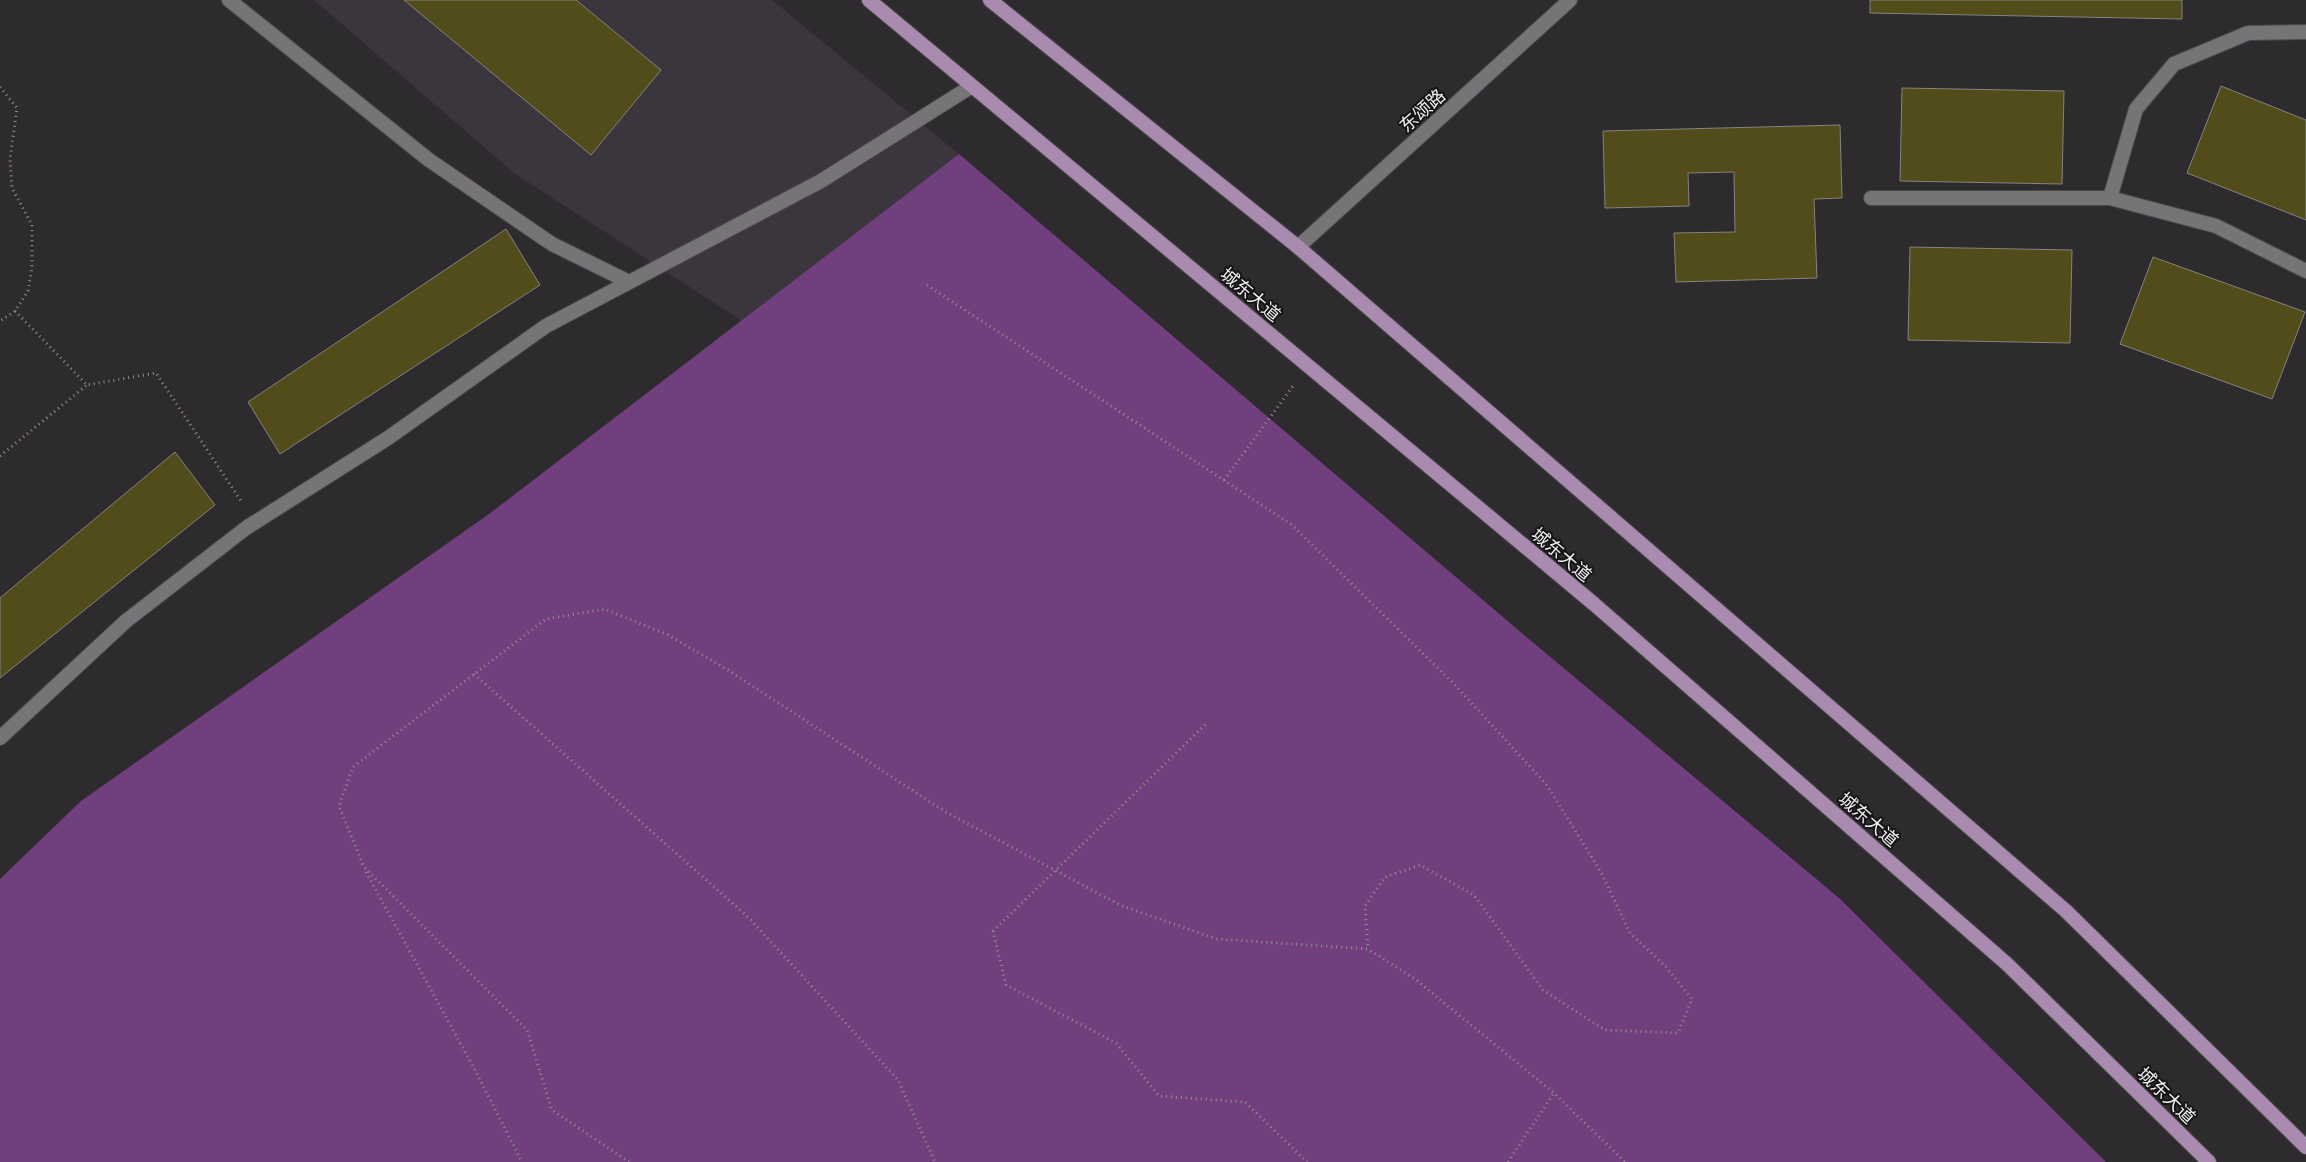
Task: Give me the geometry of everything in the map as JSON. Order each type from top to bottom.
[{"type":"main road","name":"城东大道","points":[[869,0],[1594,604],[2007,964],[2209,1162]]},
{"type":"main road","points":[[990,0],[1298,247],[2066,911],[2306,1147]]},
{"type":"street","points":[[229,0],[429,160],[552,244],[629,282]]},
{"type":"street","name":"东颂路","points":[[1298,247],[1570,0]]},
{"type":"street","points":[[2110,198],[2136,109],[2174,64],[2248,33],[2306,32]]},
{"type":"street","points":[[0,738],[126,621],[255,522],[388,438],[546,326],[821,181],[972,86]]},
{"type":"street","points":[[1870,198],[2110,198],[2216,226],[2306,270]]},
{"type":"path","points":[[0,87],[17,108],[10,159],[12,188],[32,225],[32,267],[28,291],[15,311],[0,321]]},
{"type":"path","points":[[927,285],[1292,525],[1454,684],[1546,784],[1601,872],[1630,933],[1666,967],[1692,999],[1678,1033],[1605,1030],[1543,990],[1474,895],[1420,865],[1385,877],[1365,906],[1368,949]]},
{"type":"path","points":[[15,311],[87,385]]},
{"type":"path","points":[[1224,480],[1308,366]]},
{"type":"path","points":[[0,456],[87,385],[156,373],[255,522]]},
{"type":"path","points":[[522,1162],[474,1068],[364,867],[339,806],[353,767],[546,619],[605,609],[668,635],[728,670],[944,811],[1122,906],[1217,938],[1368,949],[1415,979],[1554,1093],[1624,1162]]},
{"type":"path","points":[[474,674],[754,924],[898,1080],[935,1162]]},
{"type":"path","points":[[1206,724],[993,931],[1006,985],[1116,1042],[1159,1096],[1245,1102],[1307,1162]]},
{"type":"path","points":[[364,867],[527,1030],[552,1110],[629,1162]]},
{"type":"path","points":[[1508,1162],[1554,1093]]},
{"type":"shaded area","points":[[314,0],[772,0],[959,154],[742,321],[514,173]]},
{"type":"shaded area","points":[[959,154],[1524,635],[1839,898],[2106,1162],[0,1162],[0,879],[81,801],[489,514]]},
{"type":"building","points":[[404,0],[576,0],[661,70],[591,155]]},
{"type":"building","points":[[1870,0],[2182,0],[2182,19],[1870,13]]},
{"type":"building","points":[[2221,86],[2306,120],[2306,220],[2187,173]]},
{"type":"building","points":[[1902,88],[2064,91],[2062,184],[1900,181]]},
{"type":"building","points":[[1840,125],[1842,198],[1814,199],[1817,278],[1676,282],[1674,233],[1735,232],[1734,172],[1688,173],[1689,206],[1605,208],[1603,131]]},
{"type":"building","points":[[506,229],[540,285],[280,454],[248,402]]},
{"type":"building","points":[[1910,247],[2072,250],[2070,343],[1908,340]]},
{"type":"building","points":[[2153,257],[2305,312],[2272,399],[2120,344]]},
{"type":"building","points":[[175,452],[215,505],[0,678],[0,598]]}]
